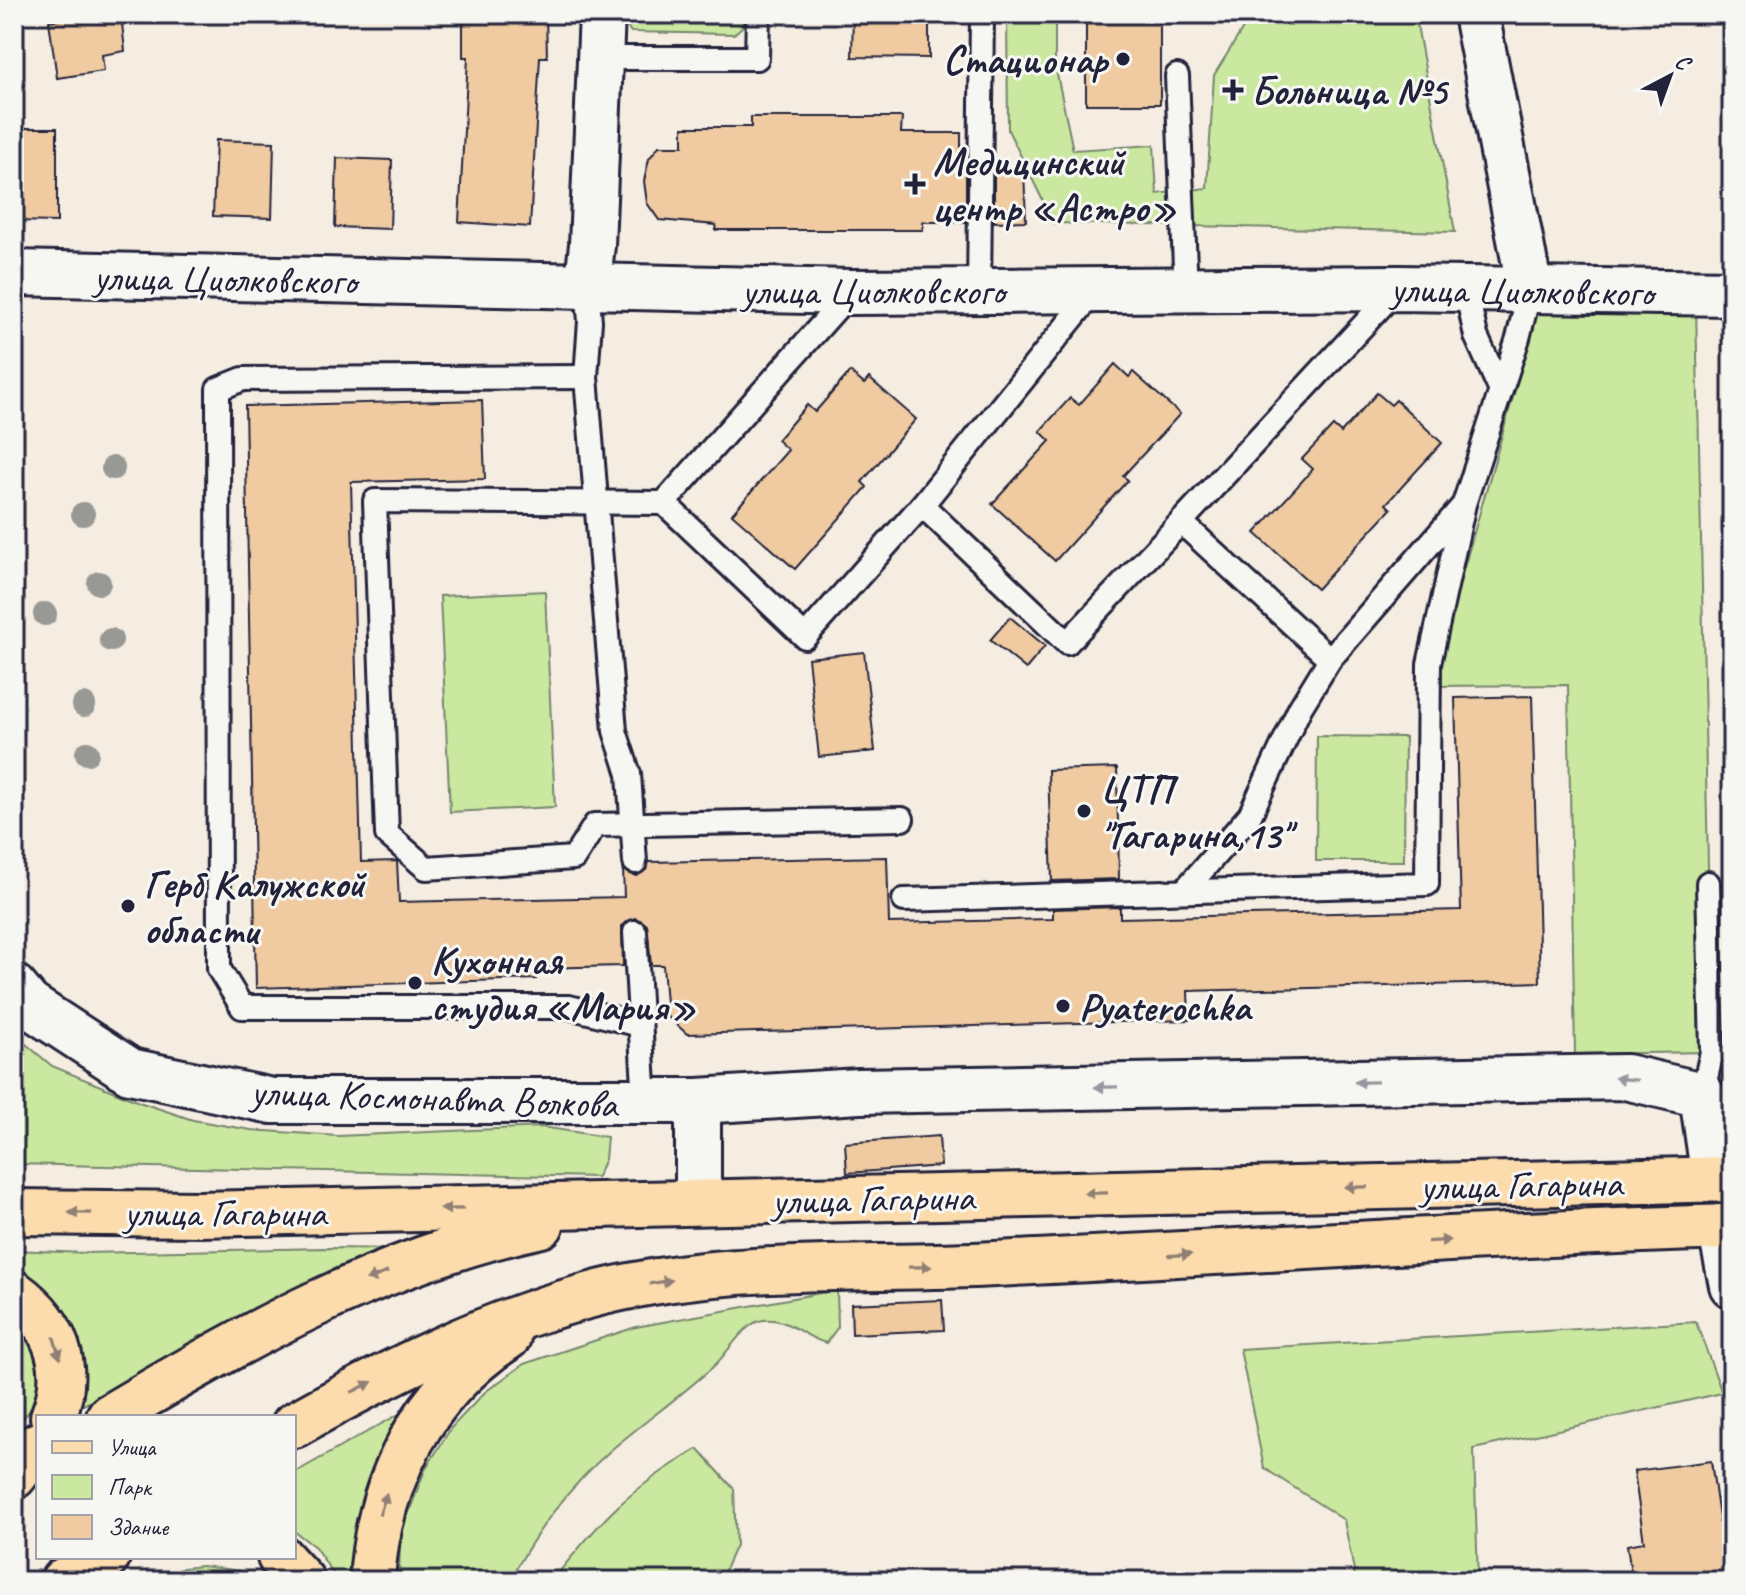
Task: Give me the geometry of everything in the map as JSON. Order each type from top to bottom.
[{"type":"main road","name":"улица Гагарина","points":[[14,1212],[200,1214],[1723,1179]]},
{"type":"main road","points":[[113,1415],[299,1309],[420,1259],[503,1233],[594,1213],[684,1203]]},
{"type":"main road","name":"улица Гагарина","points":[[584,1297],[723,1272],[937,1267],[1726,1227]]},
{"type":"main road","points":[[14,1293],[42,1318],[60,1354],[63,1377],[54,1415]]},
{"type":"main road","points":[[296,1424],[406,1365],[476,1335],[584,1297]]},
{"type":"main road","points":[[372,1581],[379,1519],[389,1487],[420,1421],[481,1356],[535,1318],[584,1297]]},
{"type":"main road","points":[[14,1478],[36,1448]]},
{"type":"main road","points":[[14,1478],[36,1465]]},
{"type":"main road","points":[[62,1581],[92,1559]]},
{"type":"main road","points":[[62,1581],[103,1559]]},
{"type":"main road","points":[[282,1559],[302,1581]]},
{"type":"street","points":[[587,288],[592,245],[602,14]]},
{"type":"street","points":[[1476,14],[1530,290]]},
{"type":"street","name":"улица Циолковского","points":[[14,273],[851,292],[1398,288],[1732,293]]},
{"type":"street","name":"улица Космонавта Волкова","points":[[14,987],[29,1005],[130,1071],[272,1101],[645,1103],[859,1091],[1626,1077],[1702,1095]]},
{"type":"street","points":[[1702,1095],[1723,1179]]},
{"type":"street","points":[[684,1203],[698,1101]]},
{"type":"street","points":[[1726,1227],[1732,1285]]},
{"type":"lane","points":[[600,58],[757,58],[758,14]]},
{"type":"lane","points":[[979,292],[982,14]]},
{"type":"lane","points":[[1177,76],[1186,291]]},
{"type":"lane","points":[[587,288],[590,321],[586,377],[615,731],[629,774],[635,862]]},
{"type":"lane","points":[[922,505],[1067,643],[1398,288]]},
{"type":"lane","points":[[902,819],[595,825],[574,858],[426,868],[387,834],[375,501],[664,503],[805,637],[922,505],[1096,289]]},
{"type":"lane","points":[[1466,289],[1476,336],[1500,389]]},
{"type":"lane","points":[[904,900],[1427,884],[1429,664],[1464,504],[1518,338],[1530,290]]},
{"type":"lane","points":[[664,503],[851,292]]},
{"type":"lane","points":[[586,377],[243,379],[218,389],[219,969],[242,1007],[569,1007],[640,1025]]},
{"type":"lane","points":[[1185,890],[1250,815],[1300,708],[1330,659],[1464,504]]},
{"type":"lane","points":[[1181,522],[1330,659]]},
{"type":"lane","points":[[1702,1095],[1712,1052],[1708,883]]},
{"type":"lane","points":[[635,932],[645,1103]]},
{"type":"green space","points":[[624,14],[743,14],[743,26],[734,34],[631,32],[624,22]]},
{"type":"green space","name":"Больница №5","points":[[1007,14],[1055,14],[1055,65],[1073,150],[1154,145],[1157,194],[1207,188],[1214,75],[1252,14],[1415,14],[1455,232],[1054,223],[1008,130]]},
{"type":"green space","points":[[1540,303],[1696,305],[1712,1052],[1575,1054],[1568,685],[1430,686]]},
{"type":"green space","points":[[545,591],[555,807],[450,812],[440,596]]},
{"type":"green space","points":[[1317,736],[1405,737],[1404,861],[1316,861]]},
{"type":"green space","points":[[14,1034],[52,1066],[139,1102],[193,1120],[251,1130],[338,1136],[542,1127],[607,1137],[605,1159],[597,1177],[14,1164]]},
{"type":"green space","points":[[402,1249],[77,1408],[81,1361],[75,1333],[48,1295],[28,1276],[14,1268],[14,1250],[85,1253]]},
{"type":"green space","points":[[837,1290],[838,1327],[826,1343],[777,1321],[759,1321],[747,1328],[716,1364],[611,1450],[581,1479],[542,1528],[510,1581],[399,1581],[400,1536],[425,1470],[451,1428],[485,1392],[524,1364],[636,1327]]},
{"type":"green space","points":[[14,1316],[40,1359],[43,1386],[29,1412],[14,1426]]},
{"type":"green space","points":[[1696,1322],[1722,1393],[1474,1449],[1478,1581],[1356,1581],[1344,1520],[1264,1468],[1240,1349]]},
{"type":"green space","points":[[399,1414],[364,1491],[353,1581],[338,1581],[315,1547],[296,1533],[296,1472]]},
{"type":"green space","points":[[698,1449],[734,1489],[736,1545],[720,1581],[552,1581],[586,1540],[634,1492]]},
{"type":"green space","points":[[202,1566],[241,1571],[256,1581],[156,1581],[183,1568]]},
{"type":"building","points":[[121,14],[125,51],[102,55],[104,71],[57,78],[49,21]]},
{"type":"building","points":[[476,14],[546,14],[547,57],[540,57],[530,227],[459,222],[468,57],[463,57],[463,22],[476,21]]},
{"type":"building","points":[[853,14],[929,14],[929,58],[852,57]]},
{"type":"building","name":"Стационар","points":[[1086,14],[1160,14],[1160,104],[1086,104]]},
{"type":"building","points":[[751,117],[902,117],[901,133],[961,133],[961,171],[966,171],[966,222],[923,222],[923,230],[715,230],[716,225],[659,220],[647,203],[644,181],[649,159],[659,146],[683,146],[683,127],[751,127]]},
{"type":"building","points":[[14,128],[57,128],[57,222],[14,221]]},
{"type":"building","points":[[216,140],[274,142],[272,218],[213,216]]},
{"type":"building","points":[[337,158],[392,160],[390,229],[335,227]]},
{"type":"building","points":[[1024,169],[1026,221],[994,222],[994,170]]},
{"type":"building","points":[[1115,364],[1129,377],[1133,372],[1180,414],[1123,476],[1128,480],[1055,561],[992,504],[1050,441],[1040,431],[1070,398],[1079,405]]},
{"type":"building","points":[[850,372],[864,384],[869,378],[916,419],[862,482],[867,487],[795,569],[732,514],[788,450],[777,440],[807,405],[815,412]]},
{"type":"building","points":[[1377,393],[1391,405],[1396,400],[1442,443],[1386,504],[1391,509],[1317,589],[1255,533],[1313,469],[1302,459],[1333,426],[1341,433]]},
{"type":"building","points":[[482,400],[485,479],[351,482],[361,862],[397,861],[399,902],[624,897],[623,869],[637,876],[647,869],[649,862],[887,857],[889,923],[1053,919],[1053,909],[1120,907],[1120,918],[1461,910],[1455,698],[1532,696],[1540,982],[1188,991],[1189,1020],[687,1034],[667,1016],[663,965],[651,965],[647,925],[635,918],[622,926],[623,966],[536,968],[536,979],[256,988],[245,406]]},
{"type":"building","points":[[1010,617],[1045,646],[1026,669],[990,640]]},
{"type":"building","points":[[864,652],[875,751],[819,757],[808,658]]},
{"type":"building","name":"ЦТП \"Гагарина,13\"","points":[[1117,768],[1119,879],[1052,881],[1048,770]]},
{"type":"building","points":[[939,1136],[941,1166],[847,1173],[845,1143]]},
{"type":"building","points":[[942,1300],[944,1330],[852,1334],[851,1304]]},
{"type":"building","points":[[1711,1461],[1728,1581],[1632,1581],[1627,1545],[1644,1542],[1634,1471]]},
{"type":"place","name":"Стационар","points":[[1123,59]]},
{"type":"place","name":"Больница №5","points":[[1233,90]]},
{"type":"place","name":"Медицинский центр «Астро»","points":[[915,184]]},
{"type":"place","name":"ЦТП \"Гагарина,13\"","points":[[1084,811]]},
{"type":"place","name":"Герб Калужской области","points":[[128,906]]},
{"type":"place","name":"Кухонная студия «Мария»","points":[[415,983]]},
{"type":"place","name":"Pyaterochka","points":[[1063,1006]]}]
